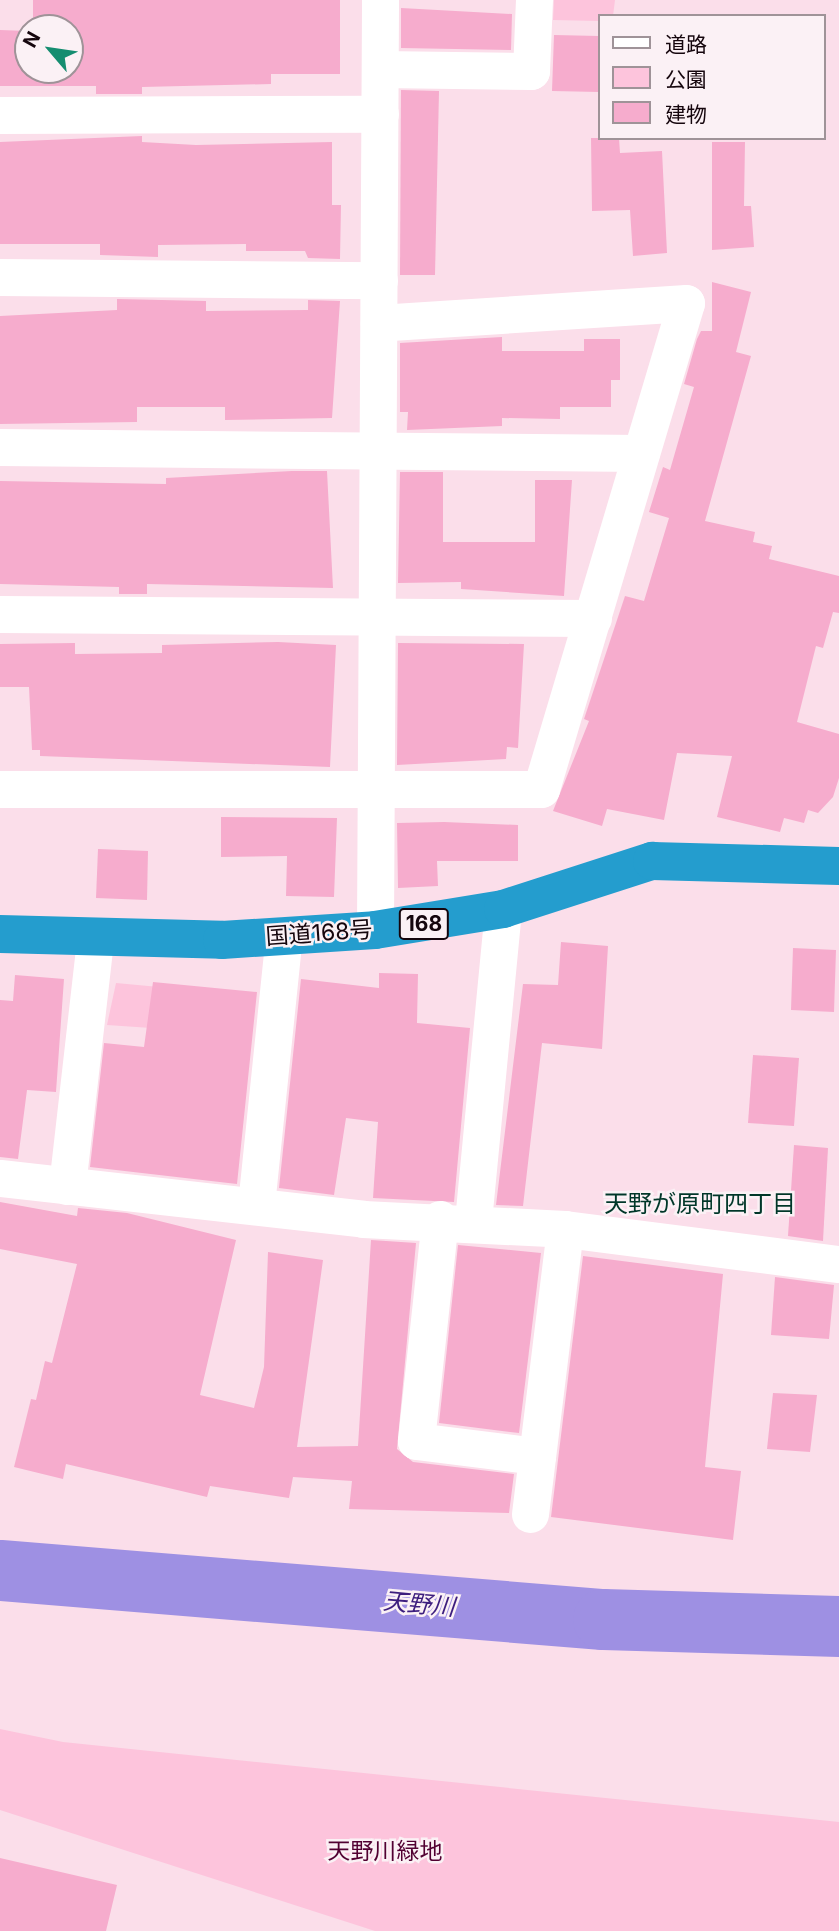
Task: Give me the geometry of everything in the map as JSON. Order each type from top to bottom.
[{"type":"highway","name":"国道168号","points":[[0,934],[95,939],[375,930],[503,909],[652,861],[839,866]]},
{"type":"street","points":[[375,930],[380,0]]},
{"type":"street","points":[[380,69],[531,71],[534,0]]},
{"type":"street","points":[[0,115],[380,114]]},
{"type":"street","points":[[0,276],[379,280]]},
{"type":"street","points":[[0,789],[541,789],[686,303],[379,323]]},
{"type":"street","points":[[0,447],[641,453]]},
{"type":"street","points":[[0,614],[593,618]]},
{"type":"street","points":[[503,909],[457,1220],[416,1441],[537,1457]]},
{"type":"street","points":[[256,1205],[284,935]]},
{"type":"street","points":[[67,1186],[95,939]]},
{"type":"street","points":[[0,1178],[363,1219],[457,1220],[565,1229],[839,1264]]},
{"type":"street","points":[[530,1514],[565,1229]]},
{"type":"green space","points":[[554,0],[615,0],[613,14],[598,14],[598,21],[553,20]]},
{"type":"green space","points":[[116,983],[159,987],[151,1028],[107,1025]]},
{"type":"green space","name":"天野川緑地","points":[[0,1729],[63,1742],[839,1822],[839,1931],[375,1931],[0,1810]]},
{"type":"building","points":[[33,0],[340,0],[340,74],[271,74],[271,84],[142,87],[142,94],[96,94],[96,86],[0,86],[0,30],[14,30],[14,84],[84,84],[84,14],[33,14]]},
{"type":"building","points":[[401,8],[512,14],[511,50],[401,48]]},
{"type":"building","points":[[554,35],[598,36],[598,92],[552,91]]},
{"type":"building","points":[[401,90],[439,91],[435,275],[400,275]]},
{"type":"building","points":[[142,136],[142,142],[196,145],[332,142],[332,205],[341,205],[340,259],[308,258],[305,251],[246,251],[246,244],[158,245],[158,257],[100,255],[100,244],[0,244],[0,142]]},
{"type":"building","points":[[591,138],[619,140],[620,153],[662,151],[667,253],[633,256],[630,210],[592,211]]},
{"type":"building","points":[[712,142],[745,142],[744,206],[751,206],[754,247],[712,250]]},
{"type":"building","points":[[712,282],[751,292],[736,352],[751,356],[705,521],[755,532],[753,542],[772,546],[769,559],[839,576],[839,613],[833,612],[823,648],[816,646],[797,722],[839,734],[839,778],[833,797],[818,813],[808,810],[804,823],[784,818],[780,832],[717,817],[732,756],[677,753],[664,820],[607,809],[602,826],[553,811],[589,721],[584,719],[625,596],[644,601],[669,518],[649,512],[663,467],[670,470],[694,387],[684,384],[697,339],[701,331],[712,331]]},
{"type":"building","points":[[117,299],[206,301],[206,311],[308,310],[308,300],[340,301],[332,418],[225,420],[225,407],[137,407],[137,422],[0,424],[0,316],[117,310]]},
{"type":"building","points":[[502,337],[502,351],[584,351],[584,339],[620,339],[620,380],[611,380],[611,407],[560,407],[560,419],[502,418],[502,426],[407,430],[408,412],[400,412],[400,343]]},
{"type":"building","points":[[327,471],[333,588],[147,584],[147,594],[119,594],[119,587],[0,584],[0,481],[166,484],[166,478]]},
{"type":"building","points":[[400,472],[443,472],[443,542],[535,542],[535,480],[572,480],[564,596],[461,589],[461,582],[398,583]]},
{"type":"building","points":[[278,642],[336,645],[330,767],[40,756],[40,750],[32,750],[29,687],[0,687],[0,644],[75,643],[75,654],[162,653],[162,645]]},
{"type":"building","points":[[398,643],[524,644],[518,748],[507,747],[506,759],[397,765]]},
{"type":"building","points":[[221,817],[337,818],[334,897],[286,896],[287,856],[221,857]]},
{"type":"building","points":[[397,823],[518,825],[518,861],[437,861],[438,886],[398,888]]},
{"type":"building","points":[[98,849],[148,851],[147,900],[96,898]]},
{"type":"building","points":[[561,942],[608,946],[602,1049],[542,1043],[523,1206],[496,1205],[523,984],[558,985]]},
{"type":"building","points":[[793,948],[836,950],[834,1012],[791,1010]]},
{"type":"building","points":[[379,973],[418,974],[417,1023],[470,1028],[454,1202],[373,1198],[378,1122],[346,1118],[334,1195],[279,1188],[301,979],[379,988]]},
{"type":"building","points":[[15,975],[64,979],[56,1092],[27,1090],[18,1159],[0,1157],[0,1000],[13,1001]]},
{"type":"building","points":[[153,982],[257,992],[237,1184],[90,1167],[104,1043],[144,1047]]},
{"type":"building","points":[[753,1055],[799,1058],[794,1126],[748,1123]]},
{"type":"building","points":[[794,1145],[828,1148],[823,1241],[788,1236]]},
{"type":"building","points":[[0,1202],[77,1216],[78,1208],[127,1213],[236,1240],[200,1395],[254,1408],[264,1367],[268,1252],[323,1260],[297,1447],[358,1446],[371,1240],[416,1243],[397,1449],[413,1462],[514,1474],[509,1513],[349,1509],[352,1481],[293,1477],[289,1498],[210,1486],[207,1497],[66,1464],[63,1479],[14,1467],[31,1399],[36,1400],[45,1361],[52,1363],[77,1264],[0,1249]]},
{"type":"building","points":[[458,1245],[541,1253],[519,1433],[439,1423]]},
{"type":"building","points":[[583,1256],[723,1274],[705,1467],[741,1471],[733,1540],[551,1517]]},
{"type":"building","points":[[775,1277],[834,1285],[829,1339],[771,1335]]},
{"type":"building","points":[[773,1393],[817,1395],[810,1452],[767,1449]]},
{"type":"building","points":[[0,1858],[117,1885],[106,1931],[0,1931]]},
{"type":"waterway","name":"天野川","points":[[0,1570],[603,1619],[839,1626]]},
{"type":"district","name":"天野が原町四丁目","points":[[700,1204]]}]
